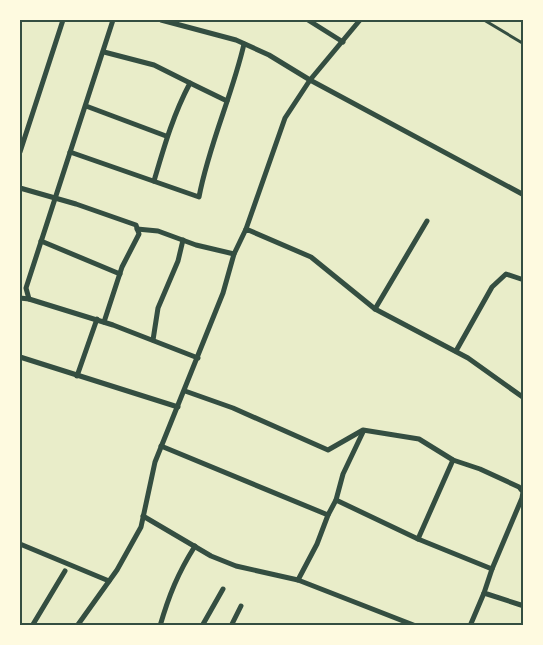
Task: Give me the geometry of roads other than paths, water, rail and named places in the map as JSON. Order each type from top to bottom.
[{"type":"street","points":[[20,152],[63,20]]},
{"type":"street","points":[[29,299],[26,288],[113,20]]},
{"type":"street","points":[[161,20],[244,44],[269,55],[310,80],[524,195]]},
{"type":"street","points":[[308,20],[344,42]]},
{"type":"street","points":[[77,626],[109,581],[141,527],[154,462],[224,293],[234,254],[246,230],[285,118],[310,80],[360,20]]},
{"type":"street","points":[[70,152],[199,197],[204,172],[237,73],[244,44]]},
{"type":"street","points":[[104,52],[154,65],[227,101]]},
{"type":"street","points":[[154,181],[177,106],[190,83]]},
{"type":"street","points":[[86,106],[166,136]]},
{"type":"street","points":[[20,188],[136,225],[139,234],[120,274],[104,322]]},
{"type":"street","points":[[375,309],[427,221]]},
{"type":"street","points":[[137,229],[158,231],[234,254]]},
{"type":"street","points":[[246,230],[311,257],[375,309],[468,357],[524,398]]},
{"type":"street","points":[[153,340],[158,308],[183,240]]},
{"type":"street","points":[[41,241],[120,274]]},
{"type":"street","points":[[456,351],[492,287],[506,274],[524,280]]},
{"type":"street","points":[[20,298],[97,319],[198,358]]},
{"type":"street","points":[[77,376],[97,319]]},
{"type":"street","points":[[20,357],[178,407]]},
{"type":"street","points":[[184,391],[233,408],[328,450],[363,430],[419,438],[453,460],[480,469],[519,487],[523,492],[522,498],[470,626]]},
{"type":"street","points":[[298,580],[317,544],[336,500],[343,474],[363,430]]},
{"type":"street","points":[[161,446],[328,515]]},
{"type":"street","points":[[418,539],[453,460]]},
{"type":"street","points":[[336,500],[418,539],[492,569]]},
{"type":"street","points":[[143,516],[212,556],[236,566],[298,580],[416,626]]},
{"type":"street","points":[[20,544],[109,581]]},
{"type":"street","points":[[160,626],[180,570],[195,546]]},
{"type":"street","points":[[32,626],[65,571]]},
{"type":"street","points":[[202,626],[223,590]]},
{"type":"street","points":[[484,592],[524,606]]},
{"type":"street","points":[[231,626],[241,606]]},
{"type":"lane","points":[[484,20],[524,44]]}]
